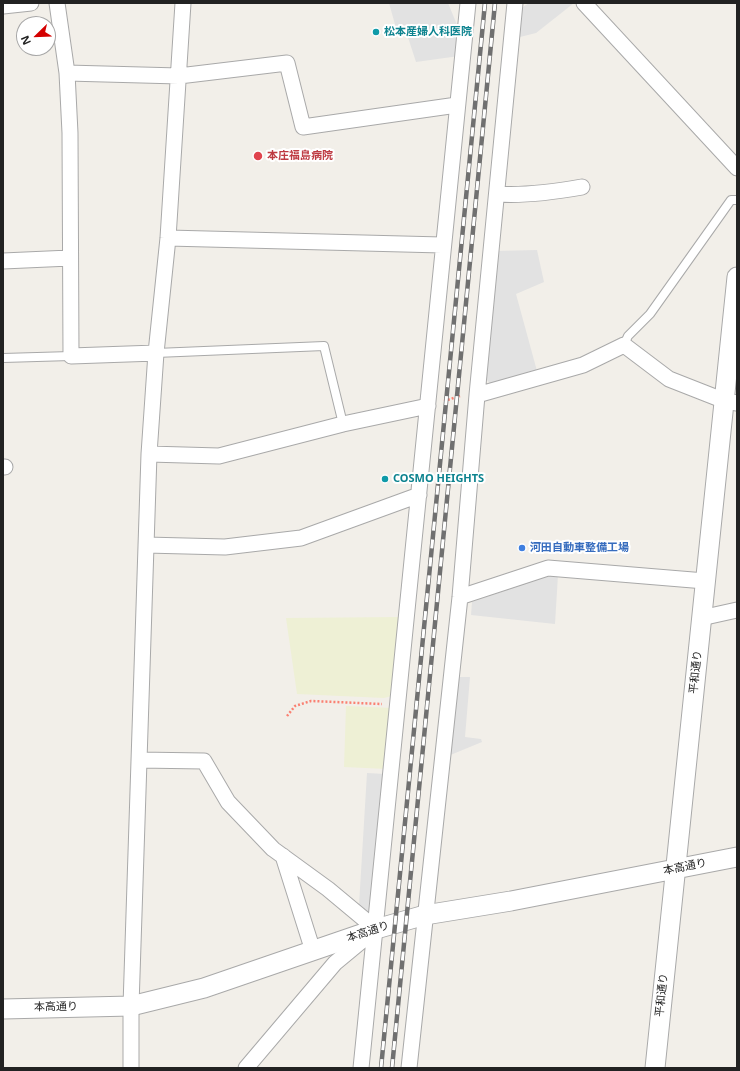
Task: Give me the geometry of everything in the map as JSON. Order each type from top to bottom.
[{"type":"street","points":[[3,6],[31,3]]},
{"type":"street","points":[[57,3],[67,73],[70,133],[71,356],[156,353]]},
{"type":"street","points":[[131,1068],[131,1006],[150,454],[156,353],[168,238],[183,3]]},
{"type":"street","points":[[361,1068],[428,406],[442,245],[468,3]]},
{"type":"street","points":[[409,1068],[460,597],[477,393],[515,3]]},
{"type":"street","points":[[584,3],[737,168]]},
{"type":"street","points":[[67,73],[179,76],[287,63],[303,127],[457,105]]},
{"type":"street","points":[[497,194],[516,195],[555,192],[582,187]]},
{"type":"street","points":[[168,238],[442,245]]},
{"type":"street","points":[[3,261],[70,258]]},
{"type":"street","name":"平和通り","points":[[655,1068],[705,581],[731,402],[737,277]]},
{"type":"street","points":[[477,393],[583,365],[624,345],[669,380],[731,402]]},
{"type":"street","points":[[150,454],[219,456],[343,424],[428,406]]},
{"type":"street","points":[[146,545],[225,547],[301,538],[419,495]]},
{"type":"street","points":[[460,597],[548,568],[705,581]]},
{"type":"street","points":[[702,618],[737,610]]},
{"type":"street","points":[[139,760],[204,761],[228,802],[273,848],[328,889],[376,929]]},
{"type":"street","points":[[283,856],[313,951]]},
{"type":"street","name":"本高通り","points":[[3,1009],[131,1006],[204,988],[376,929],[425,915],[510,901],[737,857]]},
{"type":"street","points":[[246,1068],[335,963],[376,929]]},
{"type":"lane","points":[[624,345],[628,336],[650,314],[731,200],[737,200]]},
{"type":"lane","points":[[156,353],[324,346],[343,424]]},
{"type":"lane","points":[[3,358],[71,356]]},
{"type":"path","points":[[428,406],[477,393]]},
{"type":"path","points":[[288,716],[295,706],[311,701],[398,705]]},
{"type":"green space","points":[[400,617],[392,696],[384,698],[297,694],[286,618]]},
{"type":"green space","points":[[346,706],[393,708],[387,769],[344,767]]},
{"type":"shaded area","points":[[389,3],[448,3],[460,32],[459,56],[416,62],[404,25],[396,28]]},
{"type":"shaded area","points":[[529,3],[574,3],[536,33],[516,38],[517,11]]},
{"type":"shaded area","points":[[537,250],[544,282],[516,294],[537,371],[491,385],[483,375],[495,251]]},
{"type":"shaded area","points":[[550,575],[558,575],[555,624],[471,615],[472,602]]},
{"type":"shaded area","points":[[456,677],[470,677],[465,737],[481,739],[482,742],[448,756]]},
{"type":"shaded area","points":[[367,773],[385,774],[371,914],[359,905]]},
{"type":"railway","points":[[381,1068],[485,3]]},
{"type":"railway","points":[[392,1068],[495,3]]},
{"type":"place","name":"松本産婦人科医院","points":[[376,32]]},
{"type":"place","name":"本庄福島病院","points":[[258,156]]},
{"type":"place","name":"COSMO HEIGHTS","points":[[385,479]]},
{"type":"place","name":"河田自動車整備工場","points":[[522,548]]}]
